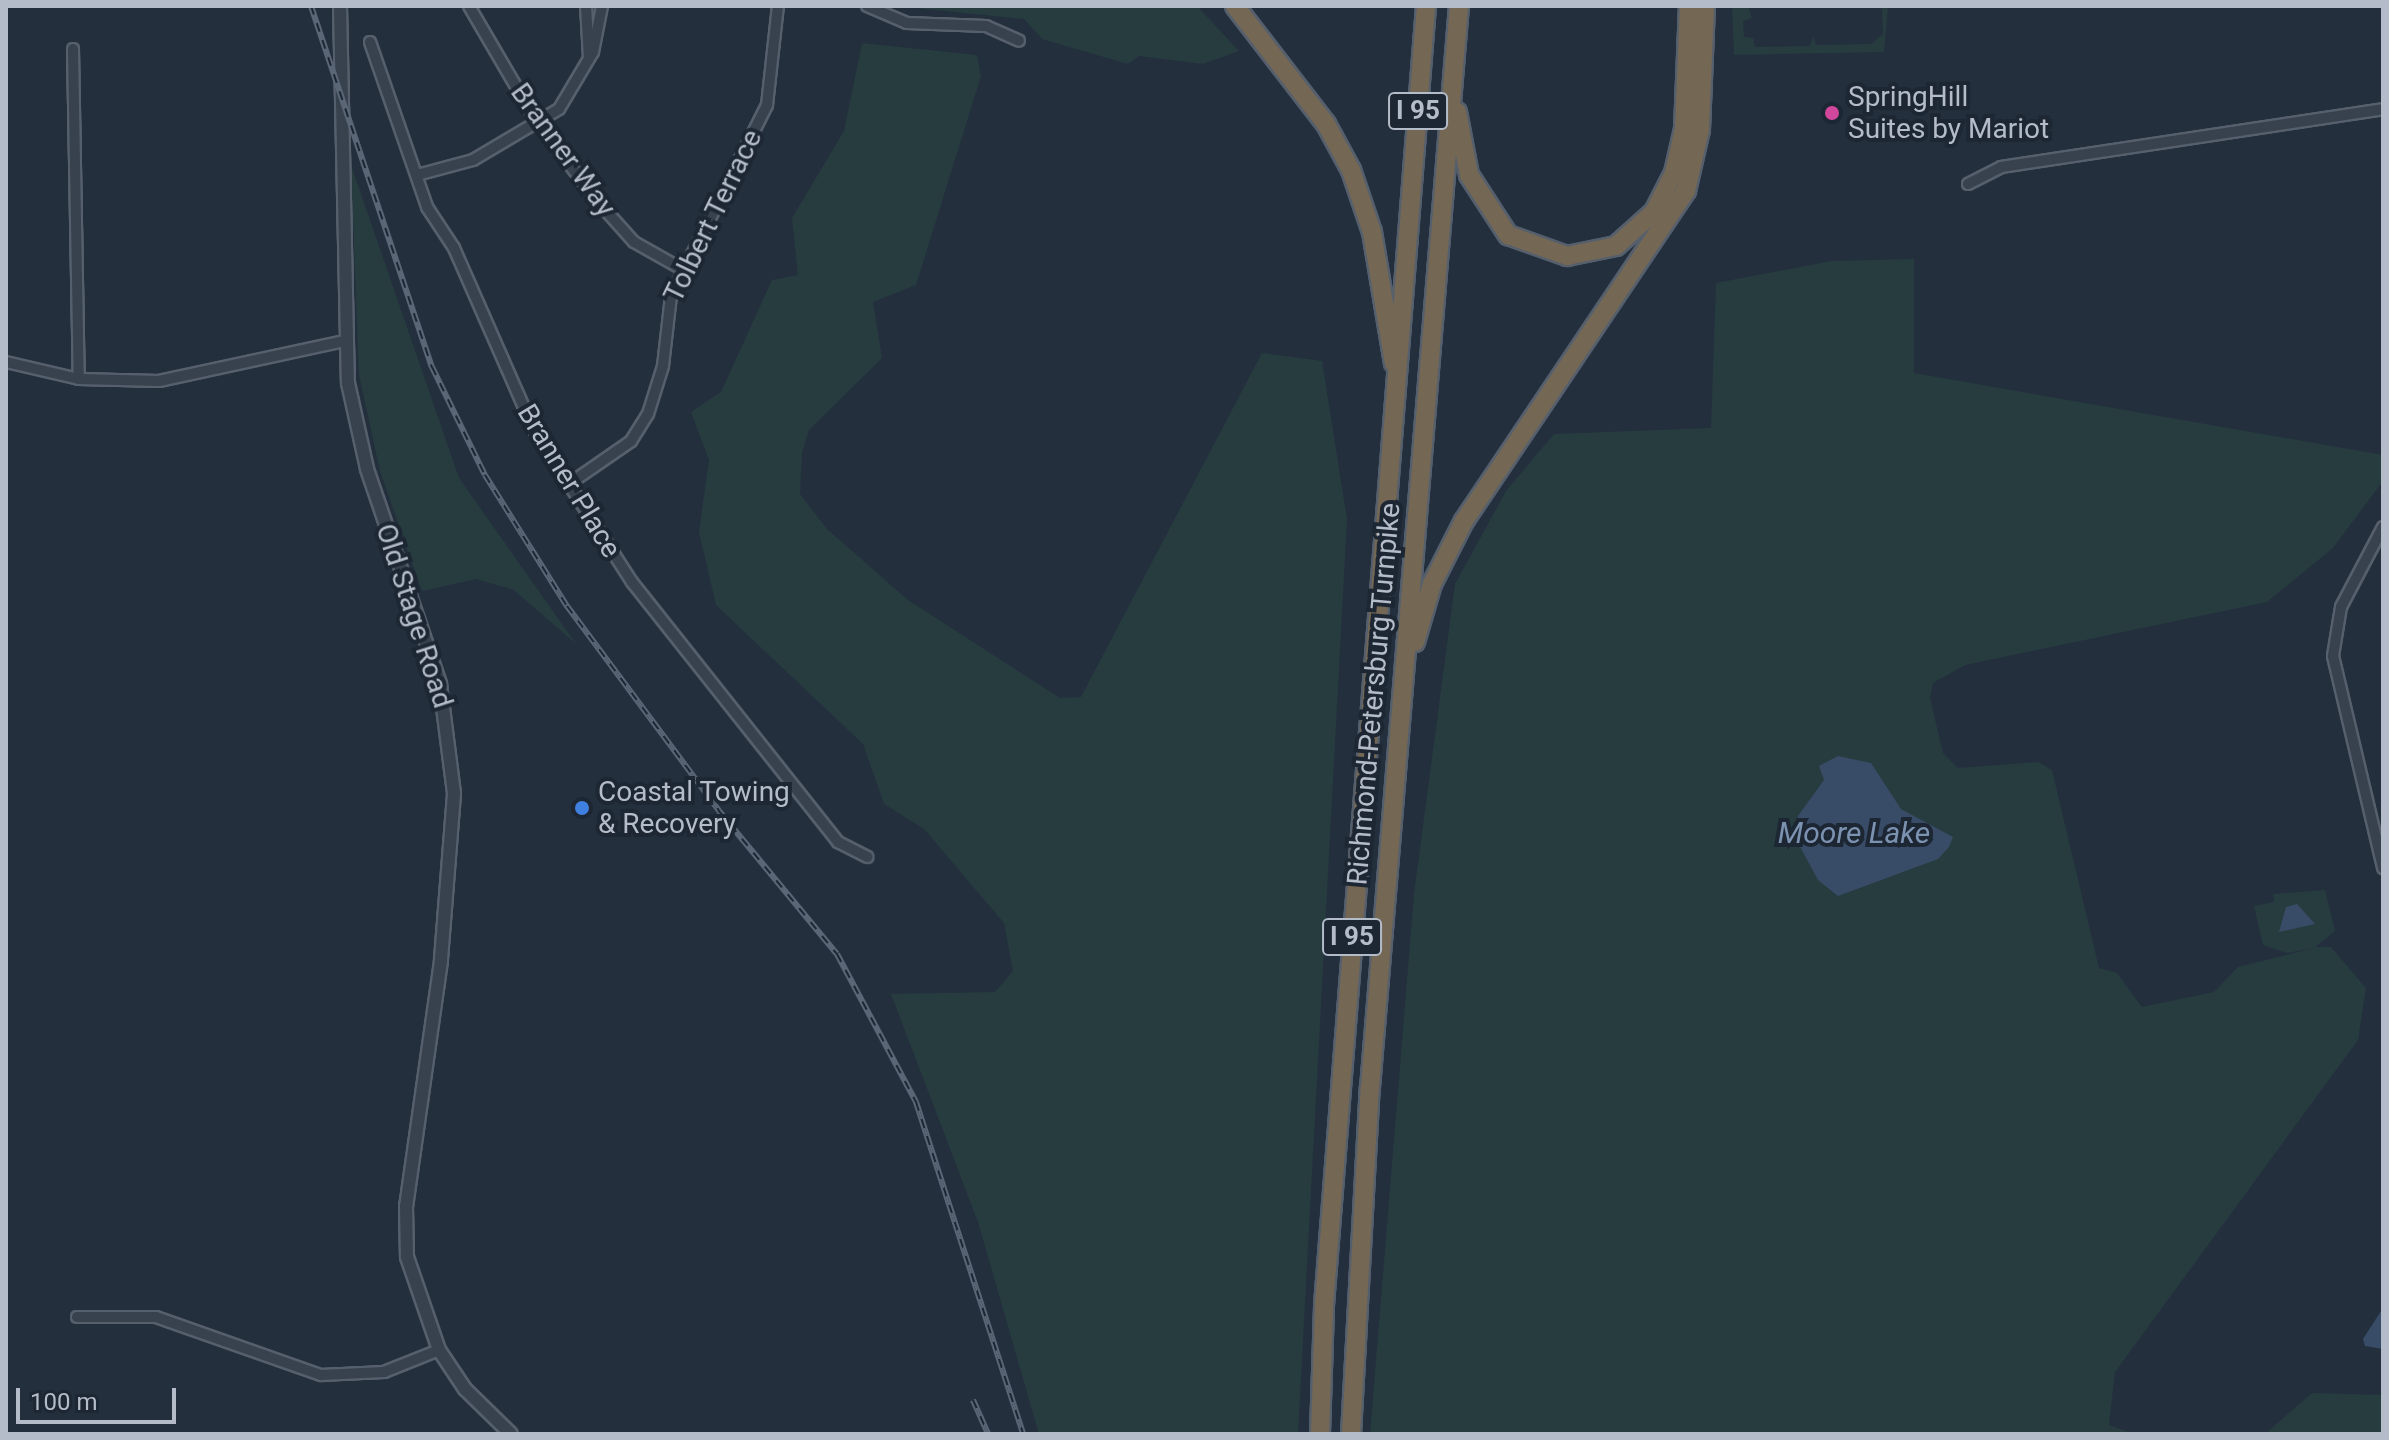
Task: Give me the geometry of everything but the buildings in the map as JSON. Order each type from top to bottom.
[{"type":"highway","points":[[1235,6],[1326,124],[1351,170],[1372,232],[1397,373]]},
{"type":"highway","name":"Richmond-Petersburg Turnpike","points":[[1320,1434],[1426,6]]},
{"type":"highway","name":"Richmond-Petersburg Turnpike","points":[[1351,1434],[1404,679],[1459,6]]},
{"type":"highway","points":[[1453,72],[1466,165],[1500,227],[1537,250],[1601,251],[1643,225],[1674,173],[1684,129],[1689,6]]},
{"type":"highway","points":[[1404,679],[1453,540],[1686,191],[1700,130],[1705,6]]},
{"type":"street","name":"Old Stage Road","points":[[340,6],[344,341],[367,469],[427,640],[452,757],[447,900],[406,1206],[411,1280],[439,1350],[465,1389],[511,1434]]},
{"type":"street","name":"Branner Way","points":[[469,6],[538,124],[634,242],[682,269]]},
{"type":"street","points":[[586,6],[589,58]]},
{"type":"street","points":[[417,175],[473,160],[559,109],[589,58],[602,6]]},
{"type":"street","name":"Tolbert Terrace","points":[[569,484],[631,441],[648,414],[663,366],[666,310],[682,269],[767,105],[778,6]]},
{"type":"street","points":[[867,6],[907,23],[986,26],[1019,41]]},
{"type":"street","name":"Branner Place","points":[[370,42],[417,175],[534,430],[632,582],[838,842],[867,857]]},
{"type":"street","points":[[73,49],[79,379]]},
{"type":"street","points":[[1968,184],[2001,167],[2383,109]]},
{"type":"street","points":[[6,362],[79,379],[187,378],[344,341]]},
{"type":"street","points":[[2383,527],[2341,607],[2333,656],[2383,868]]},
{"type":"street","points":[[77,1317],[156,1317],[321,1375],[384,1372],[439,1350]]},
{"type":"green space","points":[[896,6],[1197,6],[1239,51],[1203,64],[1139,56],[1128,64],[1042,39],[1024,19]]},
{"type":"green space","points":[[1732,6],[1748,6],[1752,18],[1743,21],[1744,37],[1753,38],[1755,47],[1810,46],[1813,36],[1816,45],[1871,44],[1883,34],[1882,9],[1872,6],[1888,6],[1884,52],[1734,55]]},
{"type":"green space","points":[[862,43],[977,55],[981,76],[916,285],[873,302],[882,358],[809,430],[802,453],[800,494],[827,529],[908,600],[1060,698],[1081,697],[1262,353],[1322,361],[1347,519],[1298,1434],[1039,1434],[978,1222],[891,994],[995,992],[1013,971],[1004,923],[924,829],[884,804],[863,744],[716,605],[699,532],[709,460],[691,412],[721,392],[772,280],[798,275],[792,218],[844,131]]},
{"type":"green space","points":[[351,165],[459,478],[576,644],[514,590],[476,579],[422,591],[380,471],[359,375]]},
{"type":"green space","points":[[1914,259],[1914,373],[2383,455],[2383,481],[2333,548],[2267,602],[1965,665],[1933,683],[1930,698],[1943,753],[1958,768],[2038,762],[2052,770],[2099,968],[2117,973],[2142,1007],[2214,992],[2238,967],[2314,948],[2287,953],[2263,945],[2254,906],[2274,902],[2273,894],[2325,890],[2335,931],[2315,947],[2331,947],[2366,988],[2358,1040],[2115,1372],[2109,1425],[2134,1434],[1370,1434],[1414,894],[1455,584],[1506,491],[1554,434],[1711,428],[1716,283],[1832,261]]},
{"type":"green space","points":[[2312,1393],[2383,1395],[2383,1434],[2265,1434]]},
{"type":"water","name":"Moore Lake","points":[[1838,756],[1871,763],[1901,809],[1953,837],[1938,859],[1838,896],[1818,880],[1798,843],[1798,816],[1824,780],[1819,766]]},
{"type":"water","points":[[2297,904],[2315,924],[2279,932],[2286,907]]},
{"type":"water","points":[[2383,1308],[2383,1349],[2365,1346],[2363,1339]]},
{"type":"railway","points":[[311,6],[432,367],[485,475],[567,606],[719,811],[837,954],[916,1102],[1023,1434]]},
{"type":"railway","points":[[973,1400],[988,1434]]},
{"type":"place","name":"SpringHill Suites by Mariot","points":[[1832,113]]},
{"type":"place","name":"Coastal Towing & Recovery","points":[[582,808]]}]
